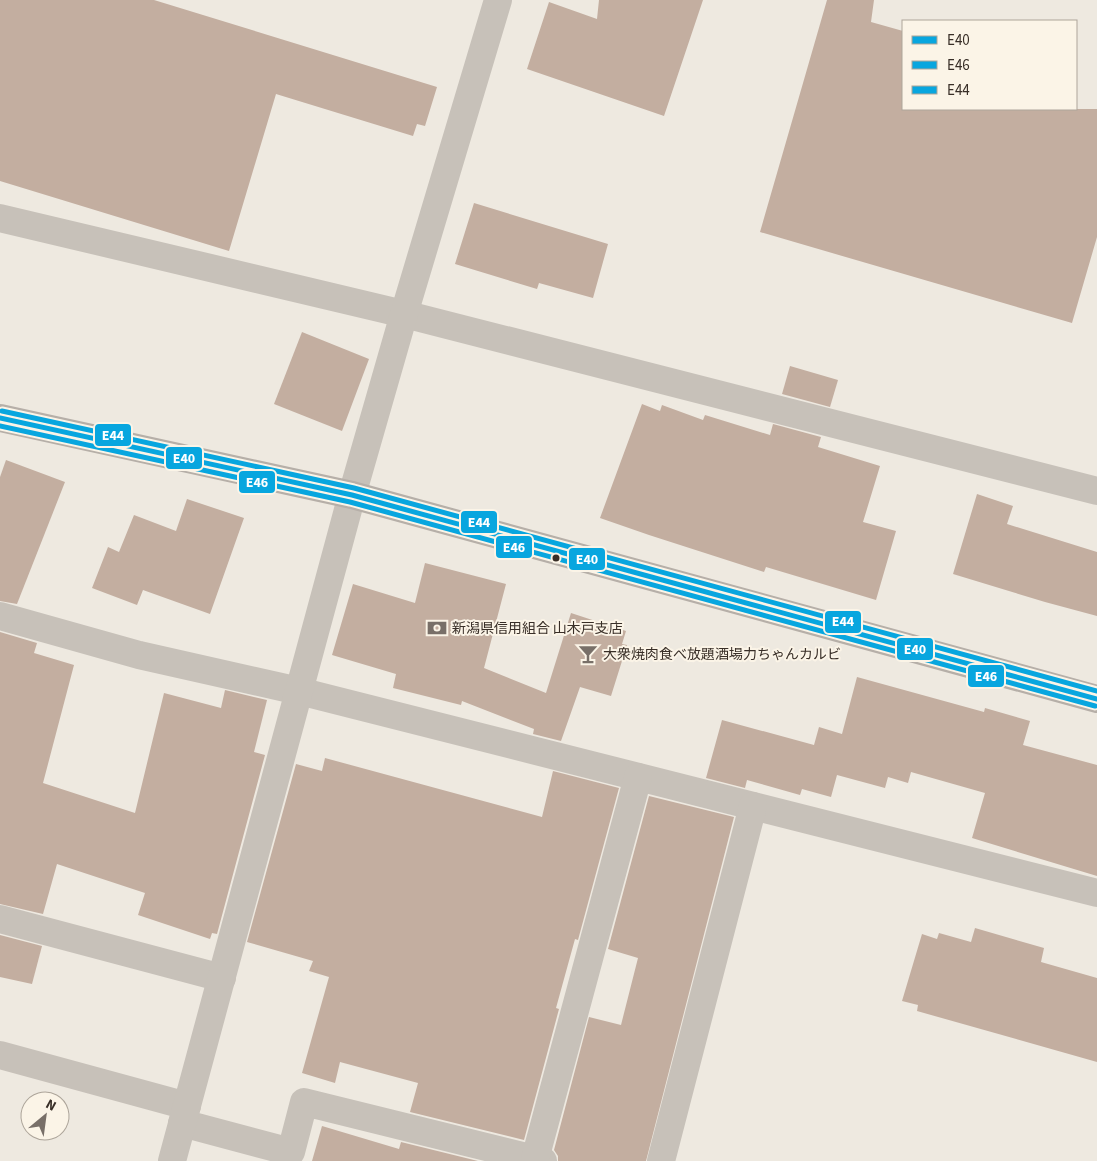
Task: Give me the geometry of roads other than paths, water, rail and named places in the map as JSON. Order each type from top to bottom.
[{"type":"main road","points":[[0,418],[352,495],[1097,699]]},
{"type":"street","points":[[172,1161],[352,495],[498,0]]},
{"type":"street","points":[[0,218],[404,314],[1097,491]]},
{"type":"street","points":[[0,616],[139,655],[299,691],[1097,893]]},
{"type":"street","points":[[0,1056],[185,1115],[291,1152],[304,1102],[539,1160],[638,777]]},
{"type":"street","points":[[661,1161],[753,806]]},
{"type":"street","points":[[0,918],[222,978]]},
{"type":"place","name":"新潟県信用組合 山木戸支店","points":[[437,628]]},
{"type":"place","name":"大衆焼肉食べ放題酒場力ちゃんカルビ","points":[[588,654]]}]
